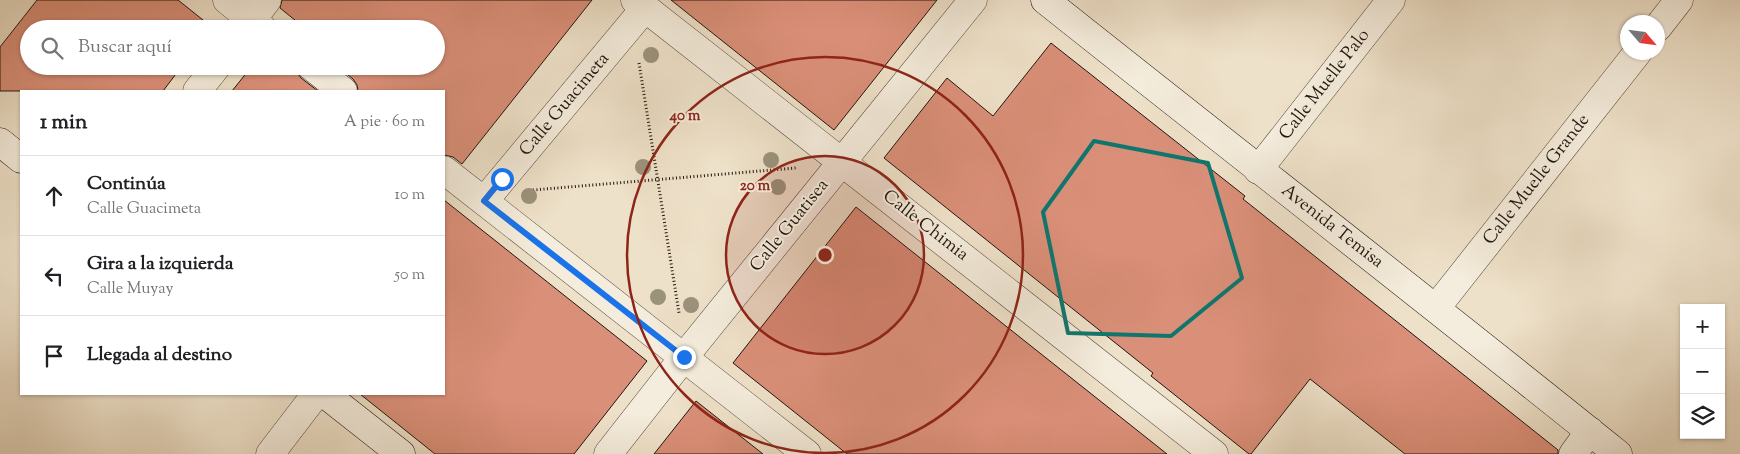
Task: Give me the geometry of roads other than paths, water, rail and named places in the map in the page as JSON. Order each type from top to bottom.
[{"type":"street","points":[[227,0],[257,19]]},
{"type":"street","name":"Calle Guatisea","points":[[608,454],[684,357],[973,0]]},
{"type":"street","name":"Avenida Temisa","points":[[1045,0],[1618,454]]},
{"type":"street","name":"Calle Muelle Palo","points":[[1258,170],[1391,0]]},
{"type":"street","points":[[1665,18],[1679,0]]},
{"type":"street","name":"Calle Chimia","points":[[640,4],[1214,454]]},
{"type":"street","name":"Calle Guacimeta","points":[[484,201],[640,4]]},
{"type":"street","name":"Calle Muelle Grande","points":[[1436,308],[1632,60]]},
{"type":"street","points":[[198,90],[209,75]]},
{"type":"street","points":[[323,75],[342,90]]},
{"type":"street","points":[[0,142],[20,158]]},
{"type":"street","points":[[445,171],[807,454]]},
{"type":"street","points":[[270,454],[315,395]]},
{"type":"street","points":[[327,395],[401,454]]},
{"type":"street","points":[[1573,454],[1590,431]]}]
